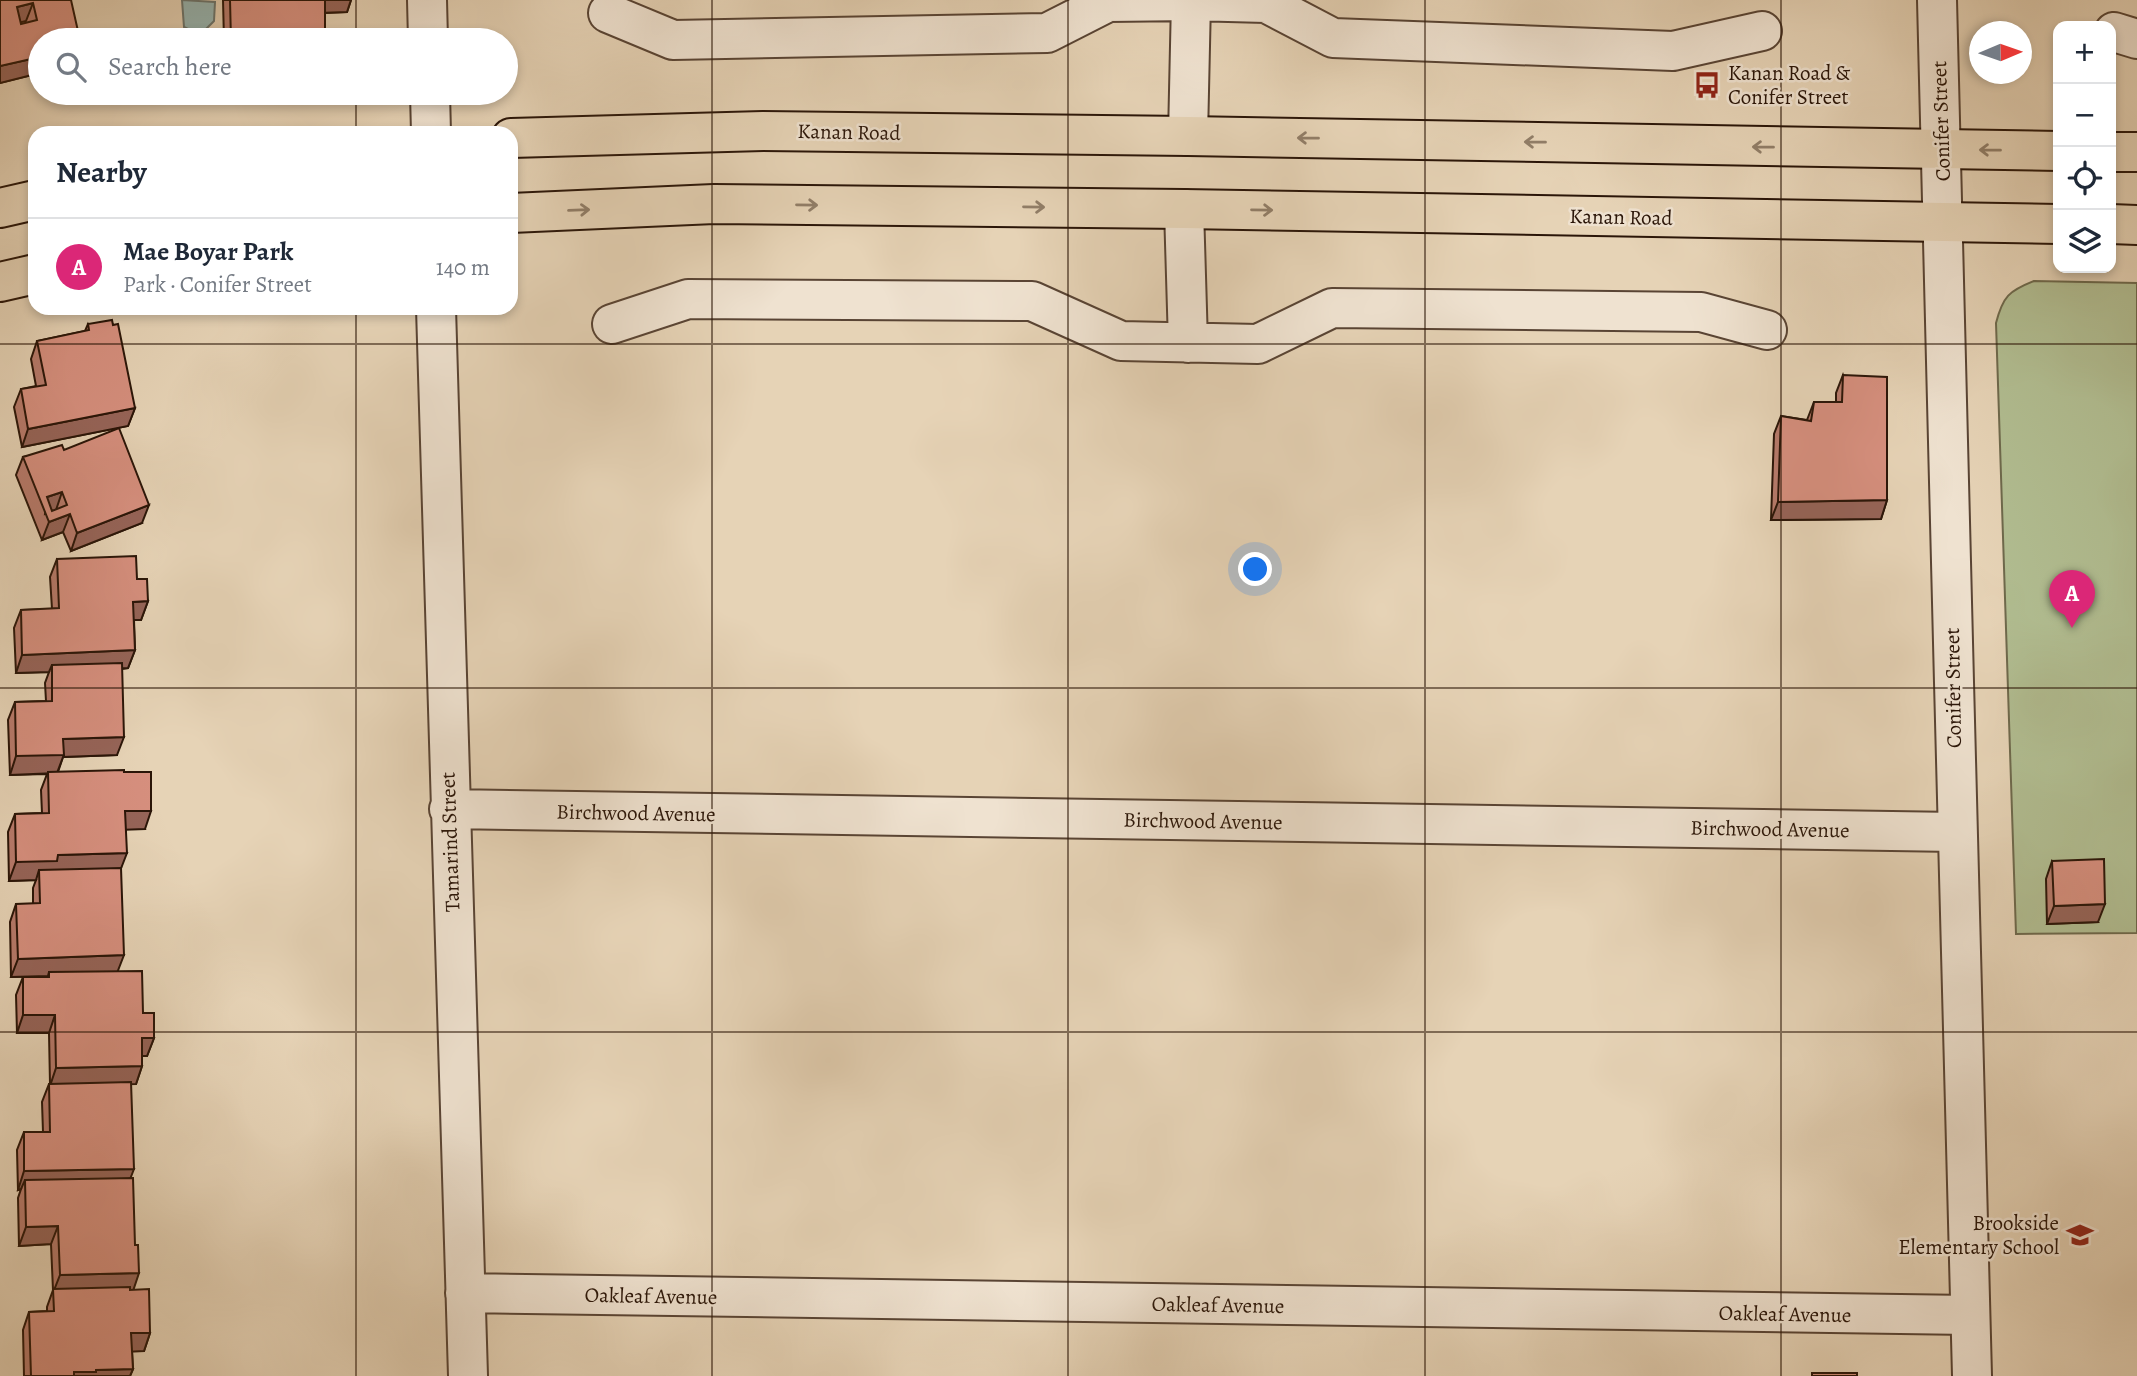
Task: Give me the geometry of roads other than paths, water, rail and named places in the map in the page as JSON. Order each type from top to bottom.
[{"type":"main road","name":"Kanan Road","points":[[518,138],[763,131],[2053,151]]},
{"type":"main road","points":[[2116,152],[2137,152]]},
{"type":"main road","points":[[0,208],[28,202]]},
{"type":"main road","name":"Kanan Road","points":[[518,213],[714,204],[2053,224]]},
{"type":"main road","points":[[2116,225],[2137,225]]},
{"type":"main road","points":[[0,282],[28,276]]},
{"type":"street","points":[[427,0],[428,28]]},
{"type":"street","name":"Conifer Street","points":[[1937,0],[1956,832],[1972,1376]]},
{"type":"street","points":[[1188,136],[1191,1]]},
{"type":"street","points":[[608,13],[673,40],[1047,33],[1108,2],[1191,1],[1266,3],[1333,38],[1673,51],[1762,31]]},
{"type":"street","points":[[430,105],[431,126]]},
{"type":"street","points":[[1184,209],[1188,343]]},
{"type":"street","points":[[612,324],[688,299],[1032,302],[1121,341],[1188,343],[1258,344],[1332,308],[1701,312],[1767,330]]},
{"type":"street","name":"Tamarind Street","points":[[436,315],[468,1376]]},
{"type":"street","name":"Birchwood Avenue","points":[[449,808],[1956,832]]},
{"type":"street","name":"Oakleaf Avenue","points":[[465,1293],[1970,1315]]},
{"type":"water","points":[[182,0],[215,2],[214,21],[207,28],[184,27]]},
{"type":"place","name":"Kanan Road & Conifer Street","points":[[1707,85]]},
{"type":"place","name":"Mae Boyar Park","points":[[2072,628]]},
{"type":"place","name":"Brookside Elementary School","points":[[2080,1235]]}]
